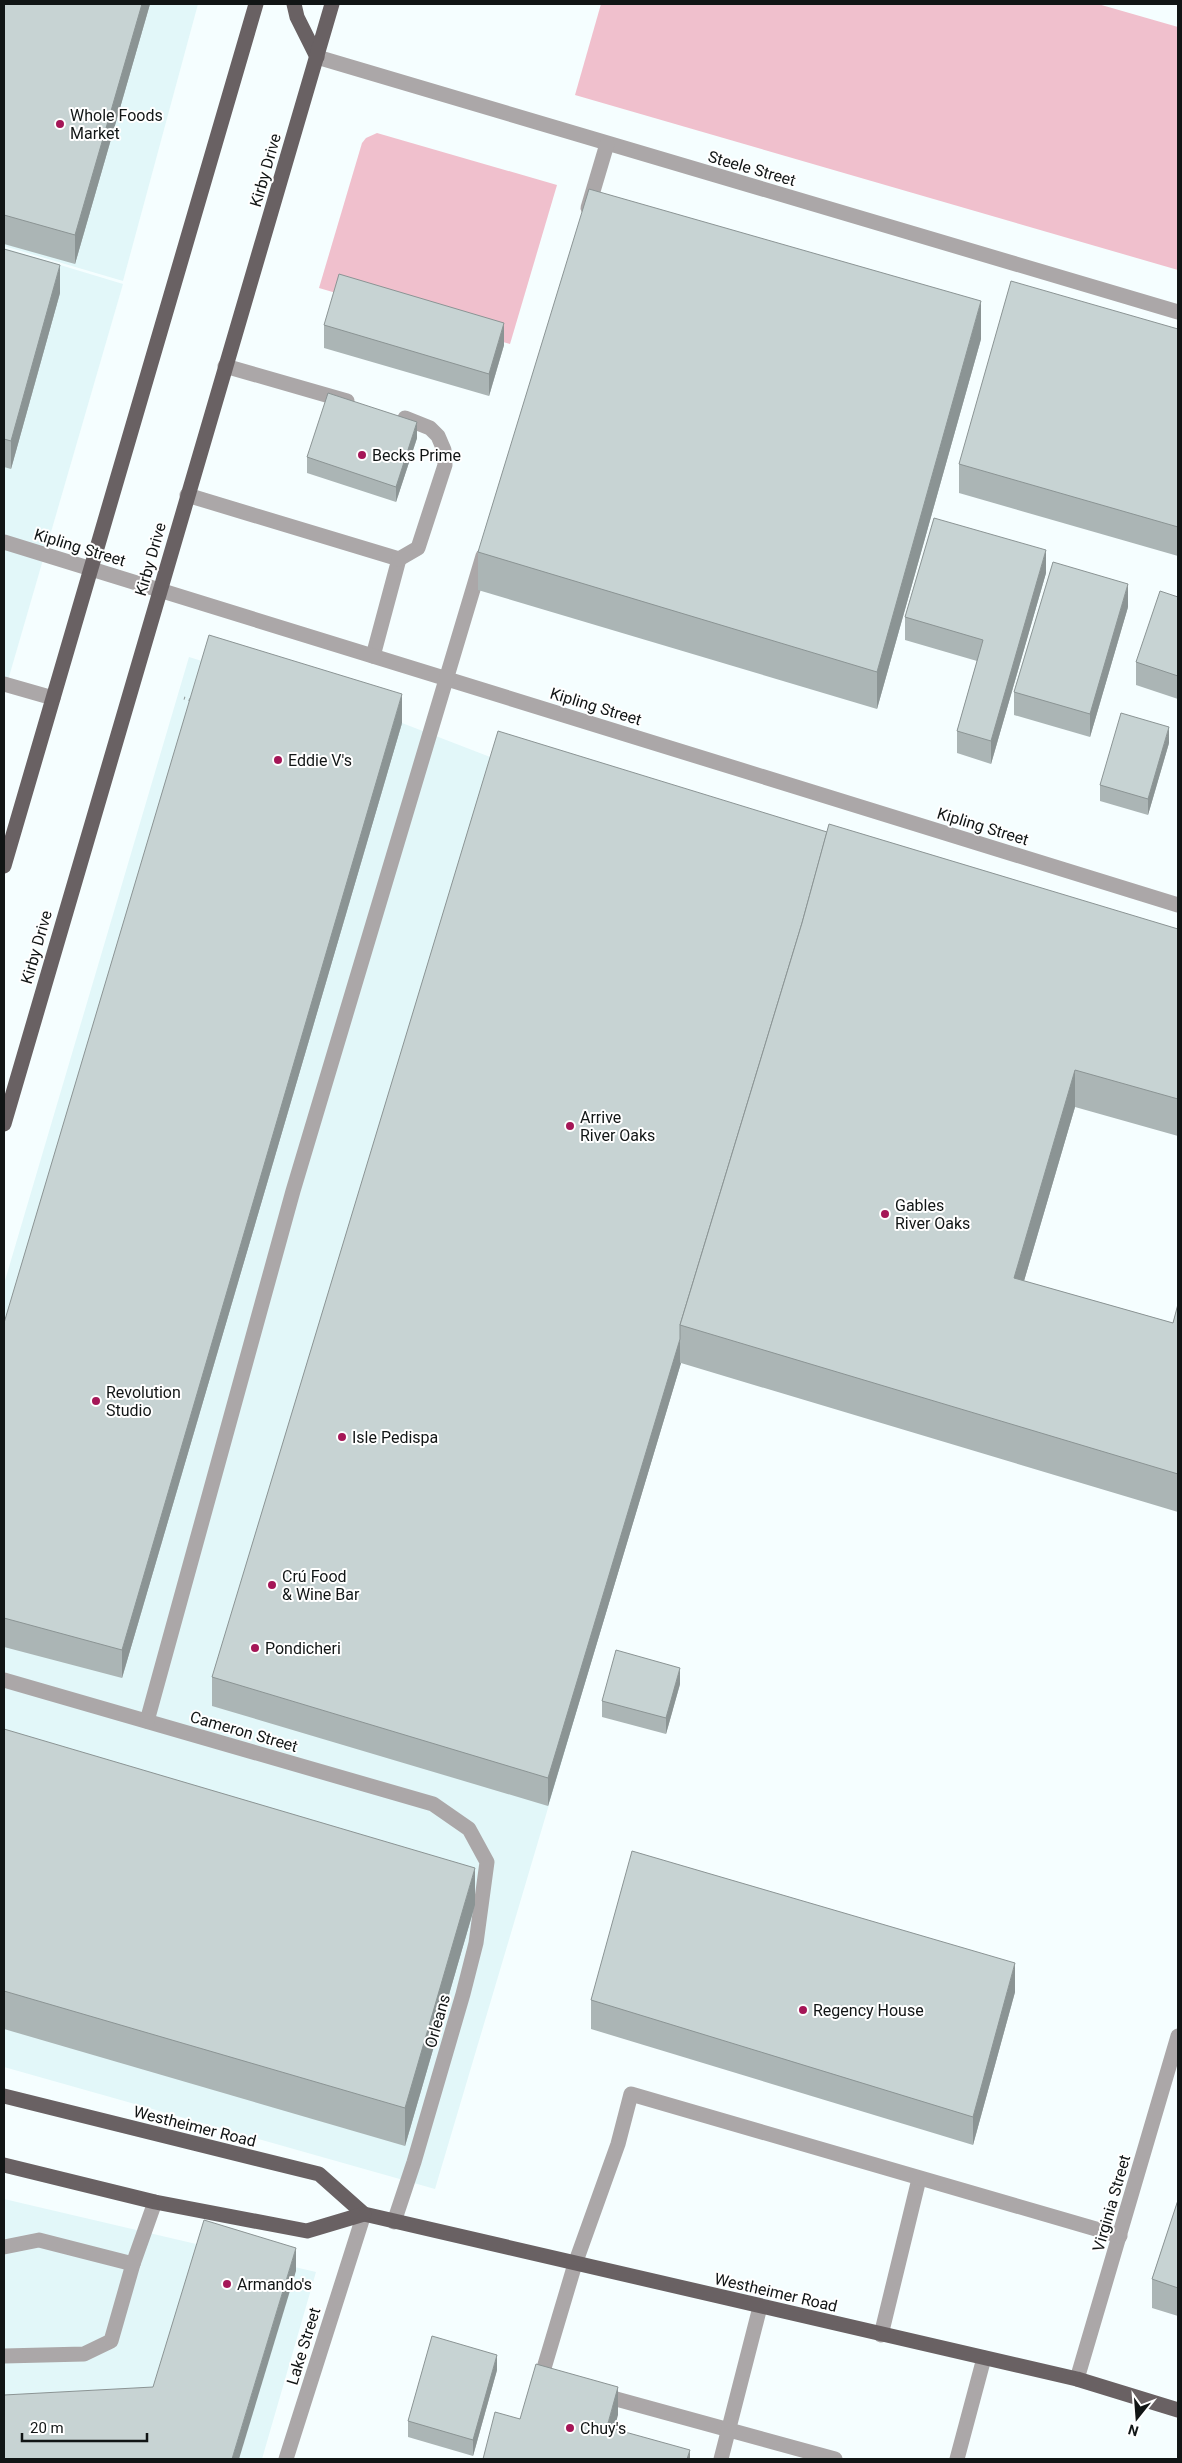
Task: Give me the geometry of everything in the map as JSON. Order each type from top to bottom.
[{"type":"main road","points":[[4,866],[256,4]]},
{"type":"main road","points":[[294,4],[297,17],[316,58]]},
{"type":"main road","name":"Kirby Drive","points":[[4,1124],[332,4]]},
{"type":"main road","name":"Westheimer Road","points":[[4,2096],[319,2174],[364,2214],[1077,2379],[1178,2410]]},
{"type":"main road","points":[[4,2165],[155,2202],[307,2231],[364,2214]]},
{"type":"street","name":"Steele Street","points":[[316,58],[1178,312]]},
{"type":"street","points":[[584,220],[608,144]]},
{"type":"street","points":[[225,366],[366,407]]},
{"type":"street","points":[[187,495],[398,559],[418,548],[445,465],[444,450],[438,436],[430,428],[405,418]]},
{"type":"street","name":"Kipling Street","points":[[4,542],[1178,905]]},
{"type":"street","points":[[147,1722],[293,1191],[487,545]]},
{"type":"street","points":[[373,656],[398,559]]},
{"type":"street","points":[[4,684],[53,698]]},
{"type":"street","name":"Cameron Street","points":[[4,1680],[434,1804],[470,1829]]},
{"type":"street","name":"Orleans","points":[[394,2222],[417,2153],[476,1944],[487,1862],[470,1829]]},
{"type":"street","name":"Virginia Street","points":[[1077,2379],[1178,2036]]},
{"type":"street","points":[[560,2383],[541,2378],[575,2264],[618,2144],[631,2094],[1120,2236]]},
{"type":"street","points":[[881,2334],[919,2179]]},
{"type":"street","points":[[4,2356],[84,2354],[111,2341],[133,2264],[155,2202]]},
{"type":"street","name":"Lake Street","points":[[286,2459],[364,2214]]},
{"type":"street","points":[[4,2247],[38,2240],[133,2264]]},
{"type":"street","points":[[721,2459],[760,2306]]},
{"type":"street","points":[[957,2459],[984,2358]]},
{"type":"street","points":[[588,2391],[835,2459]]},
{"type":"path","points":[[184,698],[197,702]]},
{"type":"shaded area","name":"Whole Foods Market","points":[[4,4],[198,4],[123,281],[4,246]]},
{"type":"shaded area","points":[[601,4],[1098,4],[1178,27],[1178,270],[575,95]]},
{"type":"shaded area","points":[[377,133],[557,185],[510,344],[319,288],[362,143],[366,138]]},
{"type":"shaded area","points":[[4,248],[123,284],[4,694]]},
{"type":"shaded area","points":[[189,657],[402,723],[498,760],[680,1363],[435,2189],[4,2067],[4,1284]]},
{"type":"shaded area","points":[[4,2199],[316,2272],[262,2459],[4,2459]]},
{"type":"building","name":"Whole Foods Market","points":[[4,4],[142,4],[75,235],[4,215]]},
{"type":"building","points":[[589,189],[981,301],[877,672],[478,552]]},
{"type":"building","points":[[4,249],[60,265],[11,441],[4,439]]},
{"type":"building","points":[[339,274],[504,323],[489,374],[324,325]]},
{"type":"building","points":[[1011,281],[1178,329],[1178,527],[959,464]]},
{"type":"building","name":"Becks Prime","points":[[328,393],[417,422],[396,487],[307,457]]},
{"type":"building","points":[[934,518],[1046,550],[991,741],[957,731],[983,640],[905,617]]},
{"type":"building","points":[[1053,562],[1128,584],[1090,714],[1014,692]]},
{"type":"building","points":[[1160,591],[1178,597],[1178,676],[1136,662]]},
{"type":"building","points":[[209,635],[402,694],[122,1650],[4,1618],[4,1323]]},
{"type":"building","points":[[1121,713],[1169,727],[1148,799],[1100,785]]},
{"type":"building","name":"Arrive River Oaks","points":[[498,731],[827,832],[802,923],[680,1325],[680,1339],[548,1778],[212,1677]]},
{"type":"building","name":"Gables River Oaks","points":[[829,824],[1178,929],[1178,1099],[1075,1070],[1014,1278],[1173,1323],[1178,1304],[1178,1474],[680,1325],[802,923]]},
{"type":"building","points":[[616,1650],[680,1668],[666,1718],[602,1701]]},
{"type":"building","points":[[4,1729],[475,1868],[405,2108],[4,1991]]},
{"type":"building","name":"Regency House","points":[[632,1851],[1015,1963],[973,2117],[591,2000]]},
{"type":"building","points":[[1178,2200],[1178,2288],[1152,2279]]},
{"type":"building","points":[[204,2220],[296,2248],[232,2459],[4,2459],[4,2395],[153,2387]]},
{"type":"building","points":[[432,2336],[497,2355],[473,2440],[408,2421]]},
{"type":"building","points":[[536,2364],[618,2387],[607,2427],[690,2450],[687,2459],[483,2459],[495,2412],[520,2419]]},
{"type":"place","name":"Whole Foods Market","points":[[60,124]]},
{"type":"place","name":"Becks Prime","points":[[362,455]]},
{"type":"place","name":"Eddie V's","points":[[278,760]]},
{"type":"place","name":"Arrive River Oaks","points":[[570,1126]]},
{"type":"place","name":"Gables River Oaks","points":[[885,1214]]},
{"type":"place","name":"Revolution Studio","points":[[96,1401]]},
{"type":"place","name":"Isle Pedispa","points":[[342,1437]]},
{"type":"place","name":"Crú Food & Wine Bar","points":[[272,1585]]},
{"type":"place","name":"Pondicheri","points":[[255,1648]]},
{"type":"place","name":"Regency House","points":[[803,2010]]},
{"type":"place","name":"Armando's","points":[[227,2284]]},
{"type":"place","name":"Chuy's","points":[[570,2428]]}]
